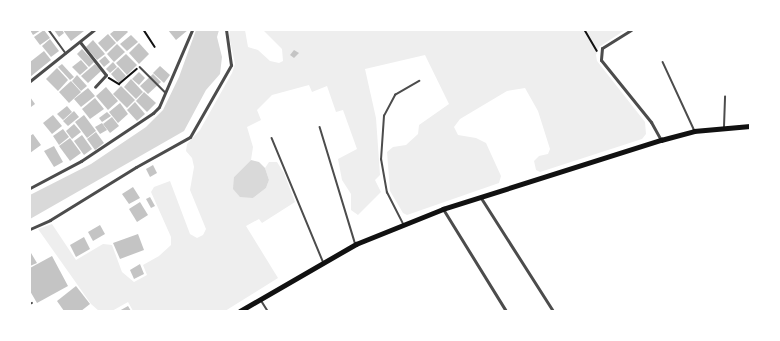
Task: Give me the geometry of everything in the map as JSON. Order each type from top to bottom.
[{"type":"main road","points":[[240,311],[260,298],[356,244],[443,209],[694,131],[724,127],[750,126]]},
{"type":"street","points":[[30,82],[94,30]]},
{"type":"street","points":[[30,188],[81,161],[146,119],[158,107],[192,30]]},
{"type":"street","points":[[30,229],[50,220],[136,167],[190,137],[231,65],[226,30]]},
{"type":"street","points":[[631,30],[602,48],[600,53],[601,60],[651,122],[661,140]]},
{"type":"street","points":[[80,42],[106,75],[95,87]]},
{"type":"street","points":[[481,198],[553,311]]},
{"type":"street","points":[[443,209],[506,311]]},
{"type":"lane","points":[[49,30],[66,53]]},
{"type":"lane","points":[[663,62],[694,131]]},
{"type":"lane","points":[[140,67],[165,92]]},
{"type":"lane","points":[[403,224],[387,192],[381,160],[384,116],[394,95],[419,81]]},
{"type":"lane","points":[[724,127],[725,97]]},
{"type":"lane","points":[[320,127],[356,244]]},
{"type":"lane","points":[[272,138],[323,262]]},
{"type":"lane","points":[[260,298],[268,311]]},
{"type":"path","points":[[144,30],[155,47]]},
{"type":"path","points":[[585,30],[594,49],[600,53]]},
{"type":"path","points":[[106,75],[119,84],[140,67]]},
{"type":"shaded area","points":[[196,30],[219,30],[217,37],[222,57],[220,74],[206,90],[184,131],[30,219],[30,195],[91,164],[146,127],[163,110],[179,77]]},
{"type":"shaded area","points":[[230,30],[245,30],[248,47],[258,50],[270,61],[279,63],[283,61],[282,49],[263,30],[625,30],[599,47],[596,55],[597,61],[645,122],[646,134],[642,139],[540,172],[536,170],[534,161],[539,156],[548,154],[550,149],[538,111],[525,88],[507,91],[460,119],[454,127],[458,135],[476,138],[486,143],[501,176],[499,183],[407,215],[403,213],[390,191],[387,152],[393,147],[406,145],[418,134],[419,125],[449,104],[425,55],[365,69],[376,118],[380,175],[375,180],[381,192],[358,215],[351,210],[351,194],[342,180],[338,159],[357,149],[343,110],[336,112],[327,86],[312,92],[309,85],[272,95],[257,110],[261,120],[247,127],[253,147],[251,160],[234,177],[253,198],[266,188],[269,180],[265,168],[269,162],[277,162],[284,173],[295,202],[262,223],[259,219],[246,226],[278,278],[225,311],[133,311],[128,302],[112,311],[99,311],[91,304],[38,229],[52,224],[76,260],[103,244],[112,245],[122,272],[134,282],[147,275],[143,265],[159,256],[171,245],[171,237],[151,192],[154,187],[170,181],[190,234],[197,238],[203,235],[206,229],[190,190],[194,167],[192,158],[186,151],[187,144],[200,130],[232,73],[235,64],[229,36]]},
{"type":"shaded area","points":[[251,160],[259,162],[265,168],[269,180],[266,188],[253,198],[240,197],[233,189],[234,177]]},
{"type":"building","points":[[30,30],[41,30],[33,35]]},
{"type":"building","points":[[44,30],[50,38],[40,45],[34,37]]},
{"type":"building","points":[[54,30],[62,30],[64,33],[59,37]]},
{"type":"building","points":[[63,30],[83,30],[84,31],[71,41]]},
{"type":"building","points":[[115,30],[126,30],[128,32],[117,42],[110,34]]},
{"type":"building","points":[[168,30],[188,30],[176,40]]},
{"type":"building","points":[[108,34],[116,43],[106,52],[98,43]]},
{"type":"building","points":[[131,35],[138,42],[127,51],[120,44]]},
{"type":"building","points":[[50,39],[59,51],[51,57],[42,46]]},
{"type":"building","points":[[93,40],[105,54],[97,60],[86,47]]},
{"type":"building","points":[[139,43],[149,54],[139,64],[129,53]]},
{"type":"building","points":[[117,44],[125,52],[114,62],[107,54]]},
{"type":"building","points":[[82,49],[94,62],[89,67],[77,54]]},
{"type":"building","points":[[294,50],[299,53],[294,58],[290,55]]},
{"type":"building","points":[[44,51],[51,60],[30,77],[30,62]]},
{"type":"building","points":[[126,54],[137,65],[127,75],[116,63]]},
{"type":"building","points":[[105,56],[110,62],[104,67],[99,61]]},
{"type":"building","points":[[81,60],[88,68],[80,75],[72,67]]},
{"type":"building","points":[[113,62],[117,67],[110,73],[106,69]]},
{"type":"building","points":[[62,64],[74,77],[70,80],[58,67]]},
{"type":"building","points":[[95,64],[101,71],[88,83],[81,76]]},
{"type":"building","points":[[160,66],[170,75],[164,83],[153,73]]},
{"type":"building","points":[[118,67],[126,76],[119,83],[111,74]]},
{"type":"building","points":[[57,68],[68,80],[58,91],[46,79]]},
{"type":"building","points":[[139,72],[145,78],[139,85],[132,79]]},
{"type":"building","points":[[153,74],[161,82],[148,94],[140,86]]},
{"type":"building","points":[[77,75],[87,86],[81,91],[72,81]]},
{"type":"building","points":[[131,79],[143,92],[136,99],[124,87]]},
{"type":"building","points":[[71,81],[81,92],[69,103],[59,92]]},
{"type":"building","points":[[121,86],[135,100],[127,108],[113,94]]},
{"type":"building","points":[[106,87],[118,101],[108,110],[96,96]]},
{"type":"building","points":[[88,88],[95,96],[81,107],[74,99]]},
{"type":"building","points":[[144,92],[156,103],[147,112],[136,101]]},
{"type":"building","points":[[30,97],[35,104],[31,107],[30,105]]},
{"type":"building","points":[[95,98],[104,109],[90,119],[82,109]]},
{"type":"building","points":[[135,102],[145,114],[137,121],[127,110]]},
{"type":"building","points":[[120,103],[128,114],[118,123],[109,112]]},
{"type":"building","points":[[67,106],[72,112],[63,120],[57,114]]},
{"type":"building","points":[[74,111],[79,117],[68,126],[63,121]]},
{"type":"building","points":[[107,112],[111,116],[102,122],[99,118]]},
{"type":"building","points":[[53,115],[62,126],[52,134],[43,123]]},
{"type":"building","points":[[84,115],[96,131],[87,138],[75,122]]},
{"type":"building","points":[[112,117],[119,126],[110,133],[103,124]]},
{"type":"building","points":[[102,123],[107,130],[100,134],[95,127]]},
{"type":"building","points":[[74,124],[81,132],[72,139],[66,131]]},
{"type":"building","points":[[63,129],[69,137],[59,145],[53,136]]},
{"type":"building","points":[[96,132],[104,143],[95,150],[87,139]]},
{"type":"building","points":[[33,134],[41,145],[30,153],[30,136]]},
{"type":"building","points":[[82,135],[92,149],[84,155],[74,141]]},
{"type":"building","points":[[70,138],[81,153],[70,161],[59,146]]},
{"type":"building","points":[[54,146],[63,162],[54,167],[44,151]]},
{"type":"building","points":[[153,165],[157,173],[150,177],[146,169]]},
{"type":"building","points":[[133,187],[140,198],[129,204],[122,194]]},
{"type":"building","points":[[150,197],[155,206],[151,208],[146,199]]},
{"type":"building","points":[[140,202],[148,215],[137,222],[129,209]]},
{"type":"building","points":[[100,225],[105,234],[93,241],[88,232]]},
{"type":"building","points":[[138,234],[144,250],[120,259],[113,243]]},
{"type":"building","points":[[84,237],[90,249],[76,257],[70,245]]},
{"type":"building","points":[[31,253],[37,263],[30,266],[30,254]]},
{"type":"building","points":[[52,256],[68,286],[37,303],[30,291],[30,268]]},
{"type":"building","points":[[140,264],[144,274],[134,279],[130,270]]},
{"type":"building","points":[[76,286],[90,304],[81,311],[64,311],[57,301]]},
{"type":"building","points":[[128,306],[131,311],[119,311]]}]
